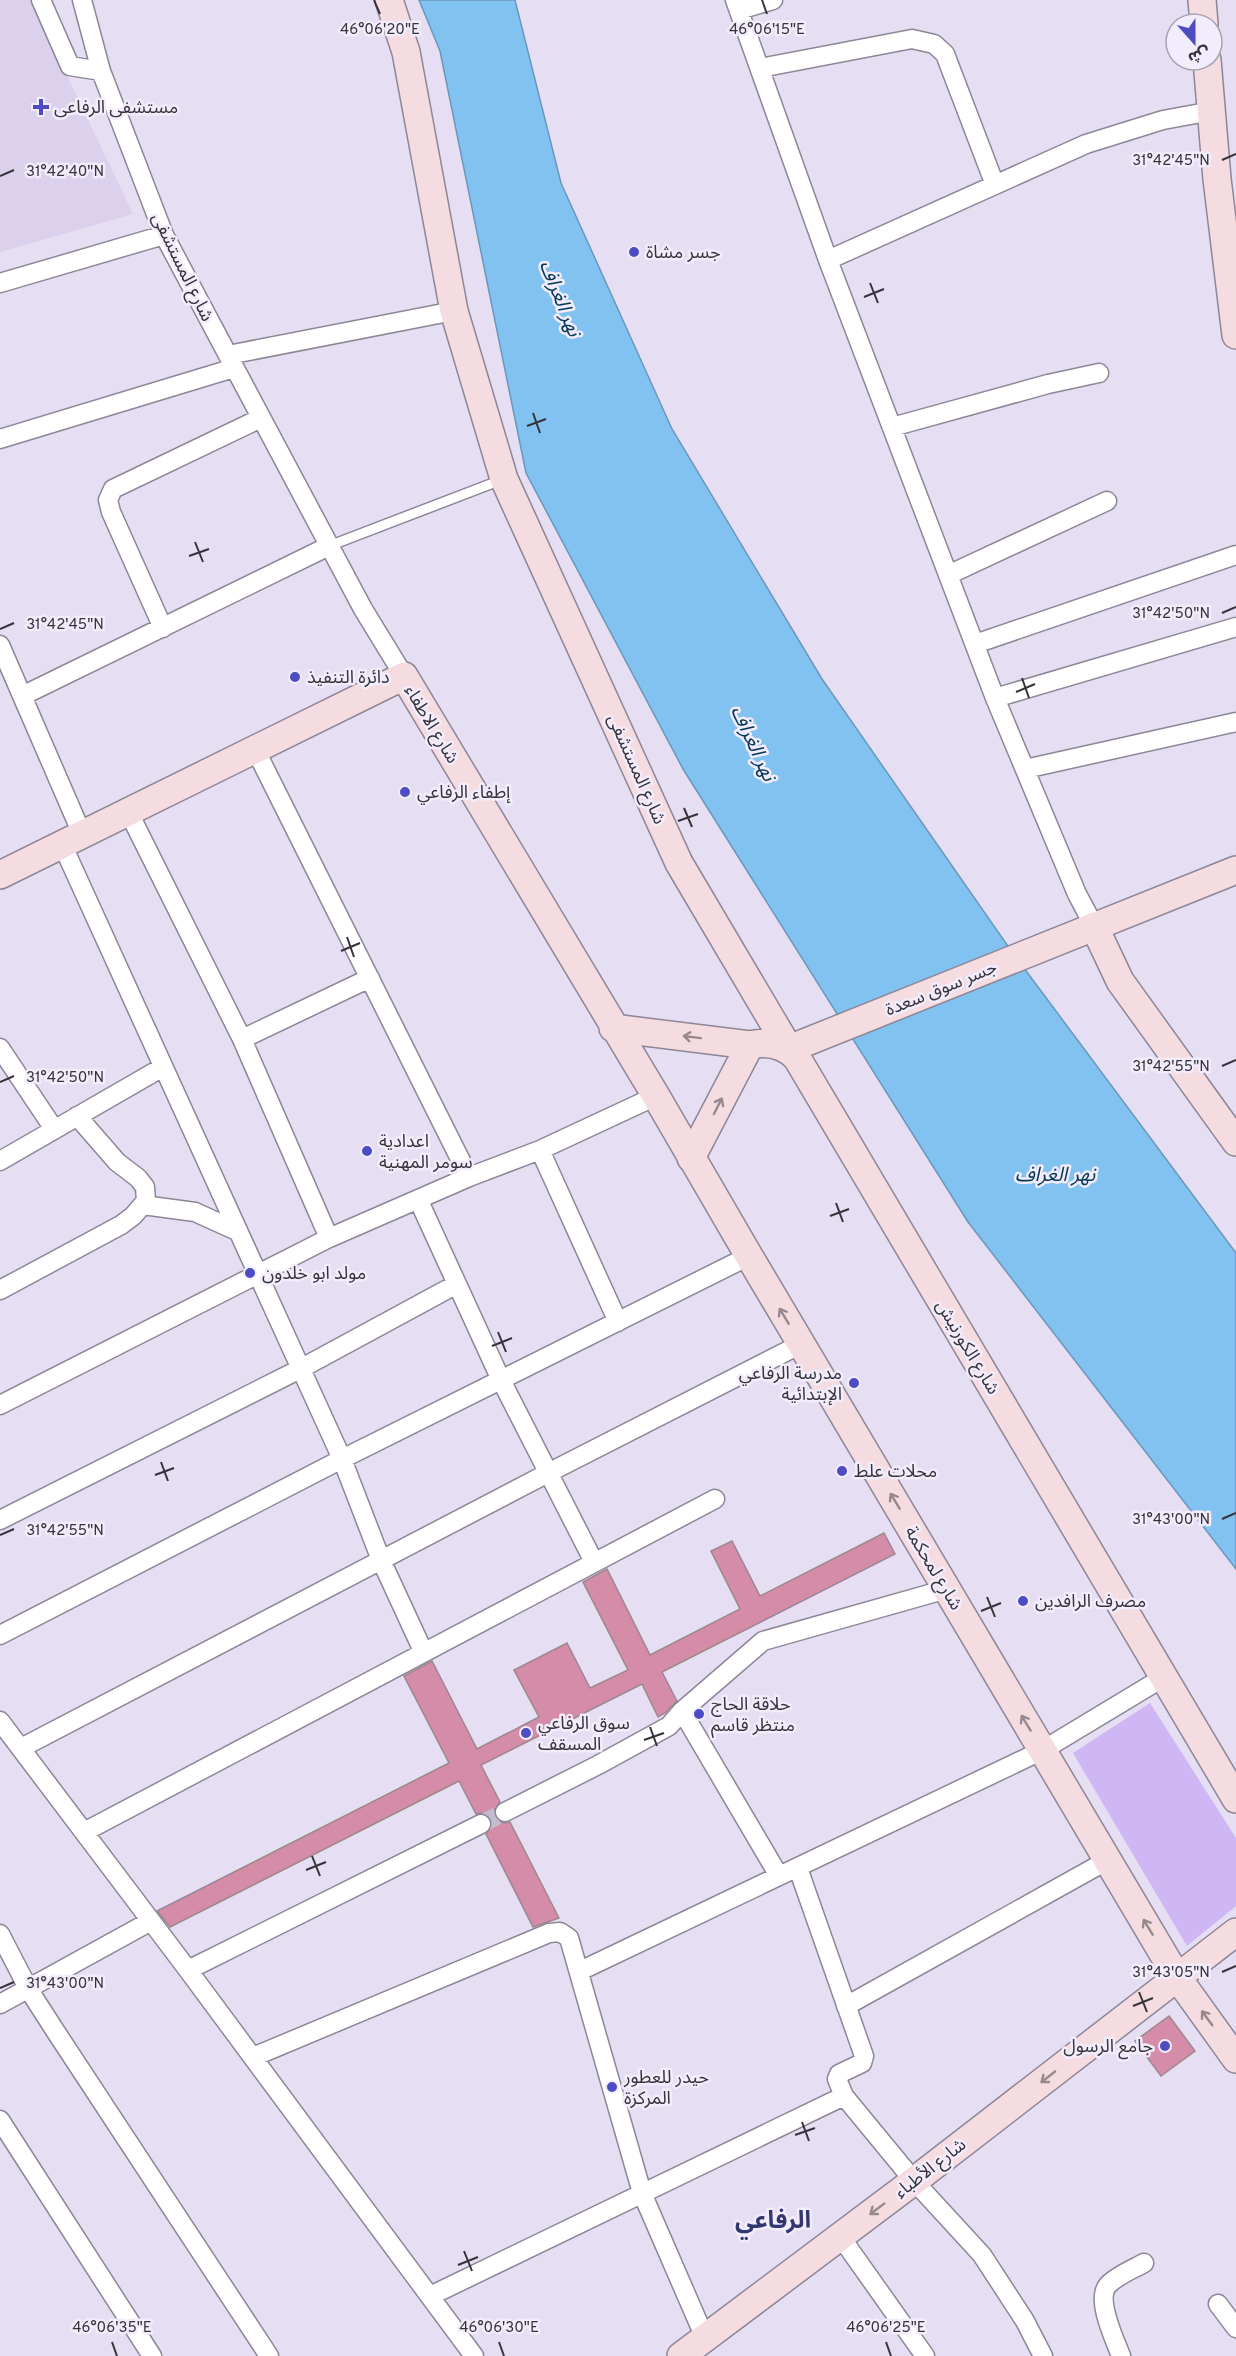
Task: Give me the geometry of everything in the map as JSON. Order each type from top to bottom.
[{"type":"street","points":[[41,0],[70,66],[101,70]]},
{"type":"street","name":"شارع المستشفى","points":[[82,0],[101,70],[164,235],[363,609],[404,676]]},
{"type":"street","name":"شارع المستشفى","points":[[389,0],[406,52],[454,311],[504,479],[679,863],[789,1049]]},
{"type":"street","points":[[773,0],[737,5],[828,260],[995,698],[1077,894],[1120,981],[1236,1142]]},
{"type":"street","points":[[760,68],[912,39],[934,44],[945,54],[994,185]]},
{"type":"street","points":[[1208,72],[1231,252],[1236,335]]},
{"type":"street","points":[[828,260],[1086,144],[1163,120],[1212,111]]},
{"type":"street","points":[[0,284],[164,235]]},
{"type":"street","points":[[0,439],[231,362],[454,311]]},
{"type":"street","points":[[892,427],[1048,384],[1099,373]]},
{"type":"street","points":[[163,628],[111,512],[108,500],[113,489],[261,418]]},
{"type":"street","points":[[948,575],[1107,501]]},
{"type":"street","points":[[22,696],[329,546]]},
{"type":"street","points":[[975,644],[1236,555]]},
{"type":"street","points":[[995,698],[1236,627]]},
{"type":"street","points":[[0,645],[22,696],[72,839],[163,1067],[342,1459],[381,1560],[423,1652]]},
{"type":"street","name":"شارع الاطفاء","points":[[0,875],[404,676],[692,1158]]},
{"type":"street","points":[[1025,769],[1236,722]]},
{"type":"street","points":[[255,749],[469,1177]]},
{"type":"street","points":[[128,811],[242,1039],[329,1238]]},
{"type":"street","name":"جسر سوق سعدة","points":[[789,1049],[1236,870]]},
{"type":"street","points":[[242,1039],[370,978]]},
{"type":"street","points":[[613,1028],[750,1045],[771,1043],[789,1049]]},
{"type":"street","points":[[692,1158],[750,1045]]},
{"type":"street","points":[[0,1048],[54,1129]]},
{"type":"street","name":"شارع الكورنيش","points":[[789,1049],[804,1068],[1236,1799]]},
{"type":"street","points":[[0,1161],[163,1067]]},
{"type":"street","points":[[0,1405],[329,1238],[469,1177],[540,1150],[656,1096]]},
{"type":"street","points":[[0,1290],[122,1225],[143,1205],[146,1196],[145,1187],[138,1178],[117,1162],[77,1116]]},
{"type":"street","points":[[540,1150],[618,1322]]},
{"type":"street","name":"شارع لمحكمة","points":[[692,1158],[1178,1977],[1236,2059]]},
{"type":"street","points":[[418,1199],[501,1380],[594,1562]]},
{"type":"street","points":[[143,1205],[195,1212],[237,1231]]},
{"type":"street","points":[[0,1635],[342,1459],[749,1256]]},
{"type":"street","points":[[0,1520],[300,1369],[457,1284]]},
{"type":"street","points":[[21,1748],[548,1473],[801,1344]]},
{"type":"street","points":[[84,1832],[715,1499]]},
{"type":"street","points":[[505,1812],[669,1726],[682,1711],[763,1641],[947,1589]]},
{"type":"street","points":[[580,1971],[1043,1750],[1164,1677]]},
{"type":"street","points":[[682,1711],[779,1876]]},
{"type":"street","points":[[0,1721],[474,2356]]},
{"type":"street","points":[[188,1970],[481,1824]]},
{"type":"street","points":[[846,2006],[1108,1860]]},
{"type":"street","points":[[798,1868],[864,2056],[862,2063],[839,2073],[837,2079],[844,2096],[914,2181],[982,2255],[1025,2322],[1043,2356]]},
{"type":"street","points":[[0,2004],[151,1921]]},
{"type":"street","points":[[253,2057],[549,1933],[560,1932],[569,1938],[580,1971],[642,2193],[705,2338]]},
{"type":"street","name":"شارع الأطباء","points":[[681,2356],[914,2181],[1236,1932]]},
{"type":"street","points":[[0,1934],[29,1989],[269,2356]]},
{"type":"street","points":[[430,2296],[844,2096]]},
{"type":"street","points":[[0,2120],[152,2356]]},
{"type":"street","points":[[840,2236],[926,2356]]},
{"type":"street","points":[[1121,2356],[1102,2295],[1108,2285],[1144,2263]]},
{"type":"street","points":[[1218,2304],[1236,2328]]},
{"type":"lane","points":[[329,546],[504,479]]},
{"type":"shaded area","name":"مستشفی الرفاعی","points":[[0,0],[31,0],[133,214],[0,252]]},
{"type":"shaded area","points":[[1150,1703],[1236,1838],[1236,1906],[1187,1946],[1073,1753]]},
{"type":"water","name":"نهر الغراف","points":[[419,0],[515,0],[561,183],[672,429],[822,679],[1012,952],[1236,1253],[1236,1569],[968,1222],[683,769],[526,473],[440,51]]},
{"type":"building","name":"سوق الرفاعي المسقف","points":[[884,1533],[895,1554],[662,1672],[677,1701],[665,1713],[658,1717],[642,1684],[481,1765],[500,1802],[494,1811],[495,1818],[504,1823],[510,1822],[559,1918],[533,1927],[486,1834],[492,1825],[491,1818],[482,1813],[476,1814],[459,1781],[170,1927],[157,1911],[449,1763],[404,1676],[432,1661],[477,1749],[539,1717],[514,1670],[567,1643],[590,1688],[628,1670],[583,1582],[607,1569],[650,1655],[740,1609],[711,1551],[732,1541],[760,1596]]},
{"type":"building","name":"جامع الرسول","points":[[1169,2016],[1195,2051],[1161,2076],[1135,2041]]},
{"type":"tunnel","points":[[481,1824],[505,1812]]},
{"type":"place","name":"مستشفی الرفاعی","points":[[41,107]]},
{"type":"place","name":"جسر مشاة","points":[[634,252]]},
{"type":"place","name":"دائرة التنفيذ","points":[[295,677]]},
{"type":"place","name":"إطفاء الرفاعي","points":[[405,792]]},
{"type":"place","name":"اعدادية سومر المهنية","points":[[367,1151]]},
{"type":"place","name":"مولد ابو خلدون","points":[[250,1273]]},
{"type":"place","name":"مدرسة الرفاعي الإبتدائية","points":[[854,1383]]},
{"type":"place","name":"محلات علط","points":[[842,1471]]},
{"type":"place","name":"مصرف الرافدين","points":[[1023,1601]]},
{"type":"place","name":"حلاقة الحاج منتظر قاسم","points":[[699,1714]]},
{"type":"place","name":"سوق الرفاعي المسقف","points":[[526,1733]]},
{"type":"place","name":"جامع الرسول","points":[[1165,2046]]},
{"type":"place","name":"حيدر للعطور المركزة","points":[[612,2087]]},
{"type":"district","name":"الرفاعي","points":[[773,2220]]}]
